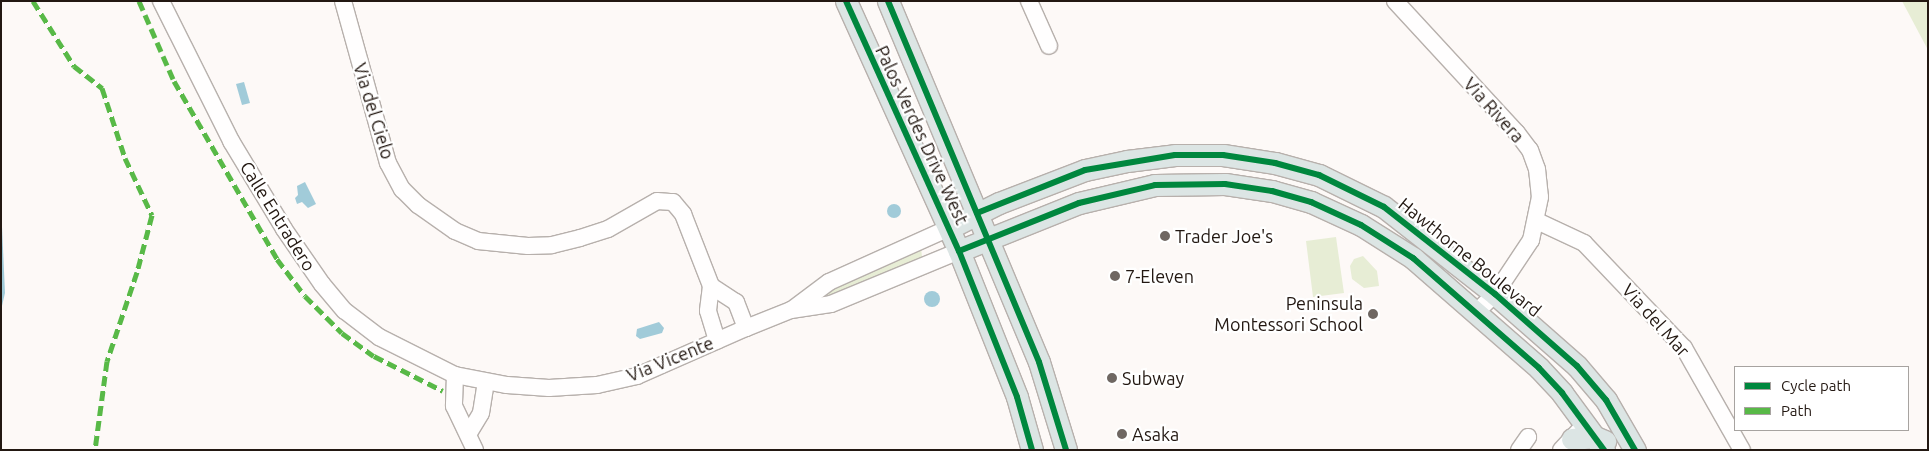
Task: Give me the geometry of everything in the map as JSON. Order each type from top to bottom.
[{"type":"main road","name":"Palos Verdes Drive West","points":[[846,1],[959,251],[1017,397],[1032,450]]},
{"type":"main road","name":"Palos Verdes Drive West","points":[[888,1],[1039,362],[1066,450]]},
{"type":"main road","name":"Hawthorne Boulevard","points":[[949,228],[977,213],[1085,170],[1175,155],[1223,155],[1275,163],[1319,175],[1384,207],[1495,294],[1577,366],[1606,400],[1635,450]]},
{"type":"main road","name":"Hawthorne Boulevard","points":[[959,251],[1079,203],[1155,185],[1225,184],[1281,193],[1311,202],[1361,224],[1413,258],[1539,368],[1593,443]]},
{"type":"main road","points":[[1281,193],[1289,186],[1302,184],[1364,208],[1384,207]]},
{"type":"street","name":"Calle Entradero","points":[[161,1],[231,141],[284,229],[322,284],[345,311],[379,337],[455,375]]},
{"type":"street","name":"Via del Cielo","points":[[343,1],[386,156],[402,189],[418,205],[455,231],[478,241],[528,246],[552,245],[580,238],[608,229],[657,201],[673,202],[683,214],[712,286]]},
{"type":"street","points":[[1029,1],[1049,46]]},
{"type":"street","name":"Via Rivera","points":[[1395,1],[1530,150],[1537,169],[1540,197],[1537,221],[1523,254],[1495,294],[1475,313]]},
{"type":"street","name":"Via del Mar","points":[[1537,221],[1584,244],[1684,348],[1742,450]]},
{"type":"street","name":"Via Vicente","points":[[791,310],[829,282],[949,228]]},
{"type":"street","name":"Via Vicente","points":[[455,375],[486,382],[549,388],[596,385],[637,376],[791,310],[831,304],[959,251]]},
{"type":"street","points":[[717,341],[708,311],[712,286],[736,302],[746,328]]},
{"type":"street","points":[[455,375],[454,406],[469,433],[475,450]]},
{"type":"street","points":[[469,433],[481,412],[486,382]]},
{"type":"green space","points":[[1902,1],[1928,1],[1928,50]]},
{"type":"green space","points":[[1336,237],[1344,293],[1313,297],[1306,241]]},
{"type":"green space","points":[[921,248],[922,257],[848,289],[814,300],[812,297]]},
{"type":"green space","points":[[1363,256],[1377,271],[1379,286],[1364,288],[1352,279],[1350,266],[1354,259]]},
{"type":"water","points":[[244,82],[250,103],[242,105],[236,84]]},
{"type":"water","points":[[305,182],[316,204],[308,208],[302,202],[297,204],[295,198],[298,195],[297,186]]},
{"type":"water","points":[[1,204],[5,293],[1,310]]},
{"type":"water","points":[[891,204],[897,204],[901,211],[897,218],[891,218],[887,214],[887,208]]},
{"type":"water","points":[[932,291],[940,299],[932,307],[924,299]]},
{"type":"water","points":[[659,322],[664,328],[662,333],[640,339],[636,336],[637,329]]},
{"type":"marked path","points":[[33,1],[74,66],[102,88],[125,158],[152,215],[137,272],[107,361],[95,450]]},
{"type":"marked path","points":[[139,1],[174,81],[277,259],[305,296],[342,333],[374,356],[443,391]]},
{"type":"cycle path","points":[[846,1],[959,251],[1017,397],[1032,450]]},
{"type":"cycle path","points":[[888,1],[1039,362],[1066,450]]},
{"type":"cycle path","points":[[977,213],[1085,170],[1175,155],[1223,155],[1275,163],[1319,175],[1384,207],[1495,294],[1577,366],[1606,400],[1635,450]]},
{"type":"cycle path","points":[[959,251],[1079,203],[1155,185],[1225,184],[1272,191],[1311,202],[1361,225],[1413,258],[1539,368],[1562,393],[1604,450]]},
{"type":"place","name":"Trader Joe's","points":[[1165,236]]},
{"type":"place","name":"7-Eleven","points":[[1115,276]]},
{"type":"place","name":"Peninsula Montessori School","points":[[1373,314]]},
{"type":"place","name":"Subway","points":[[1112,378]]},
{"type":"place","name":"Asaka","points":[[1122,434]]}]
